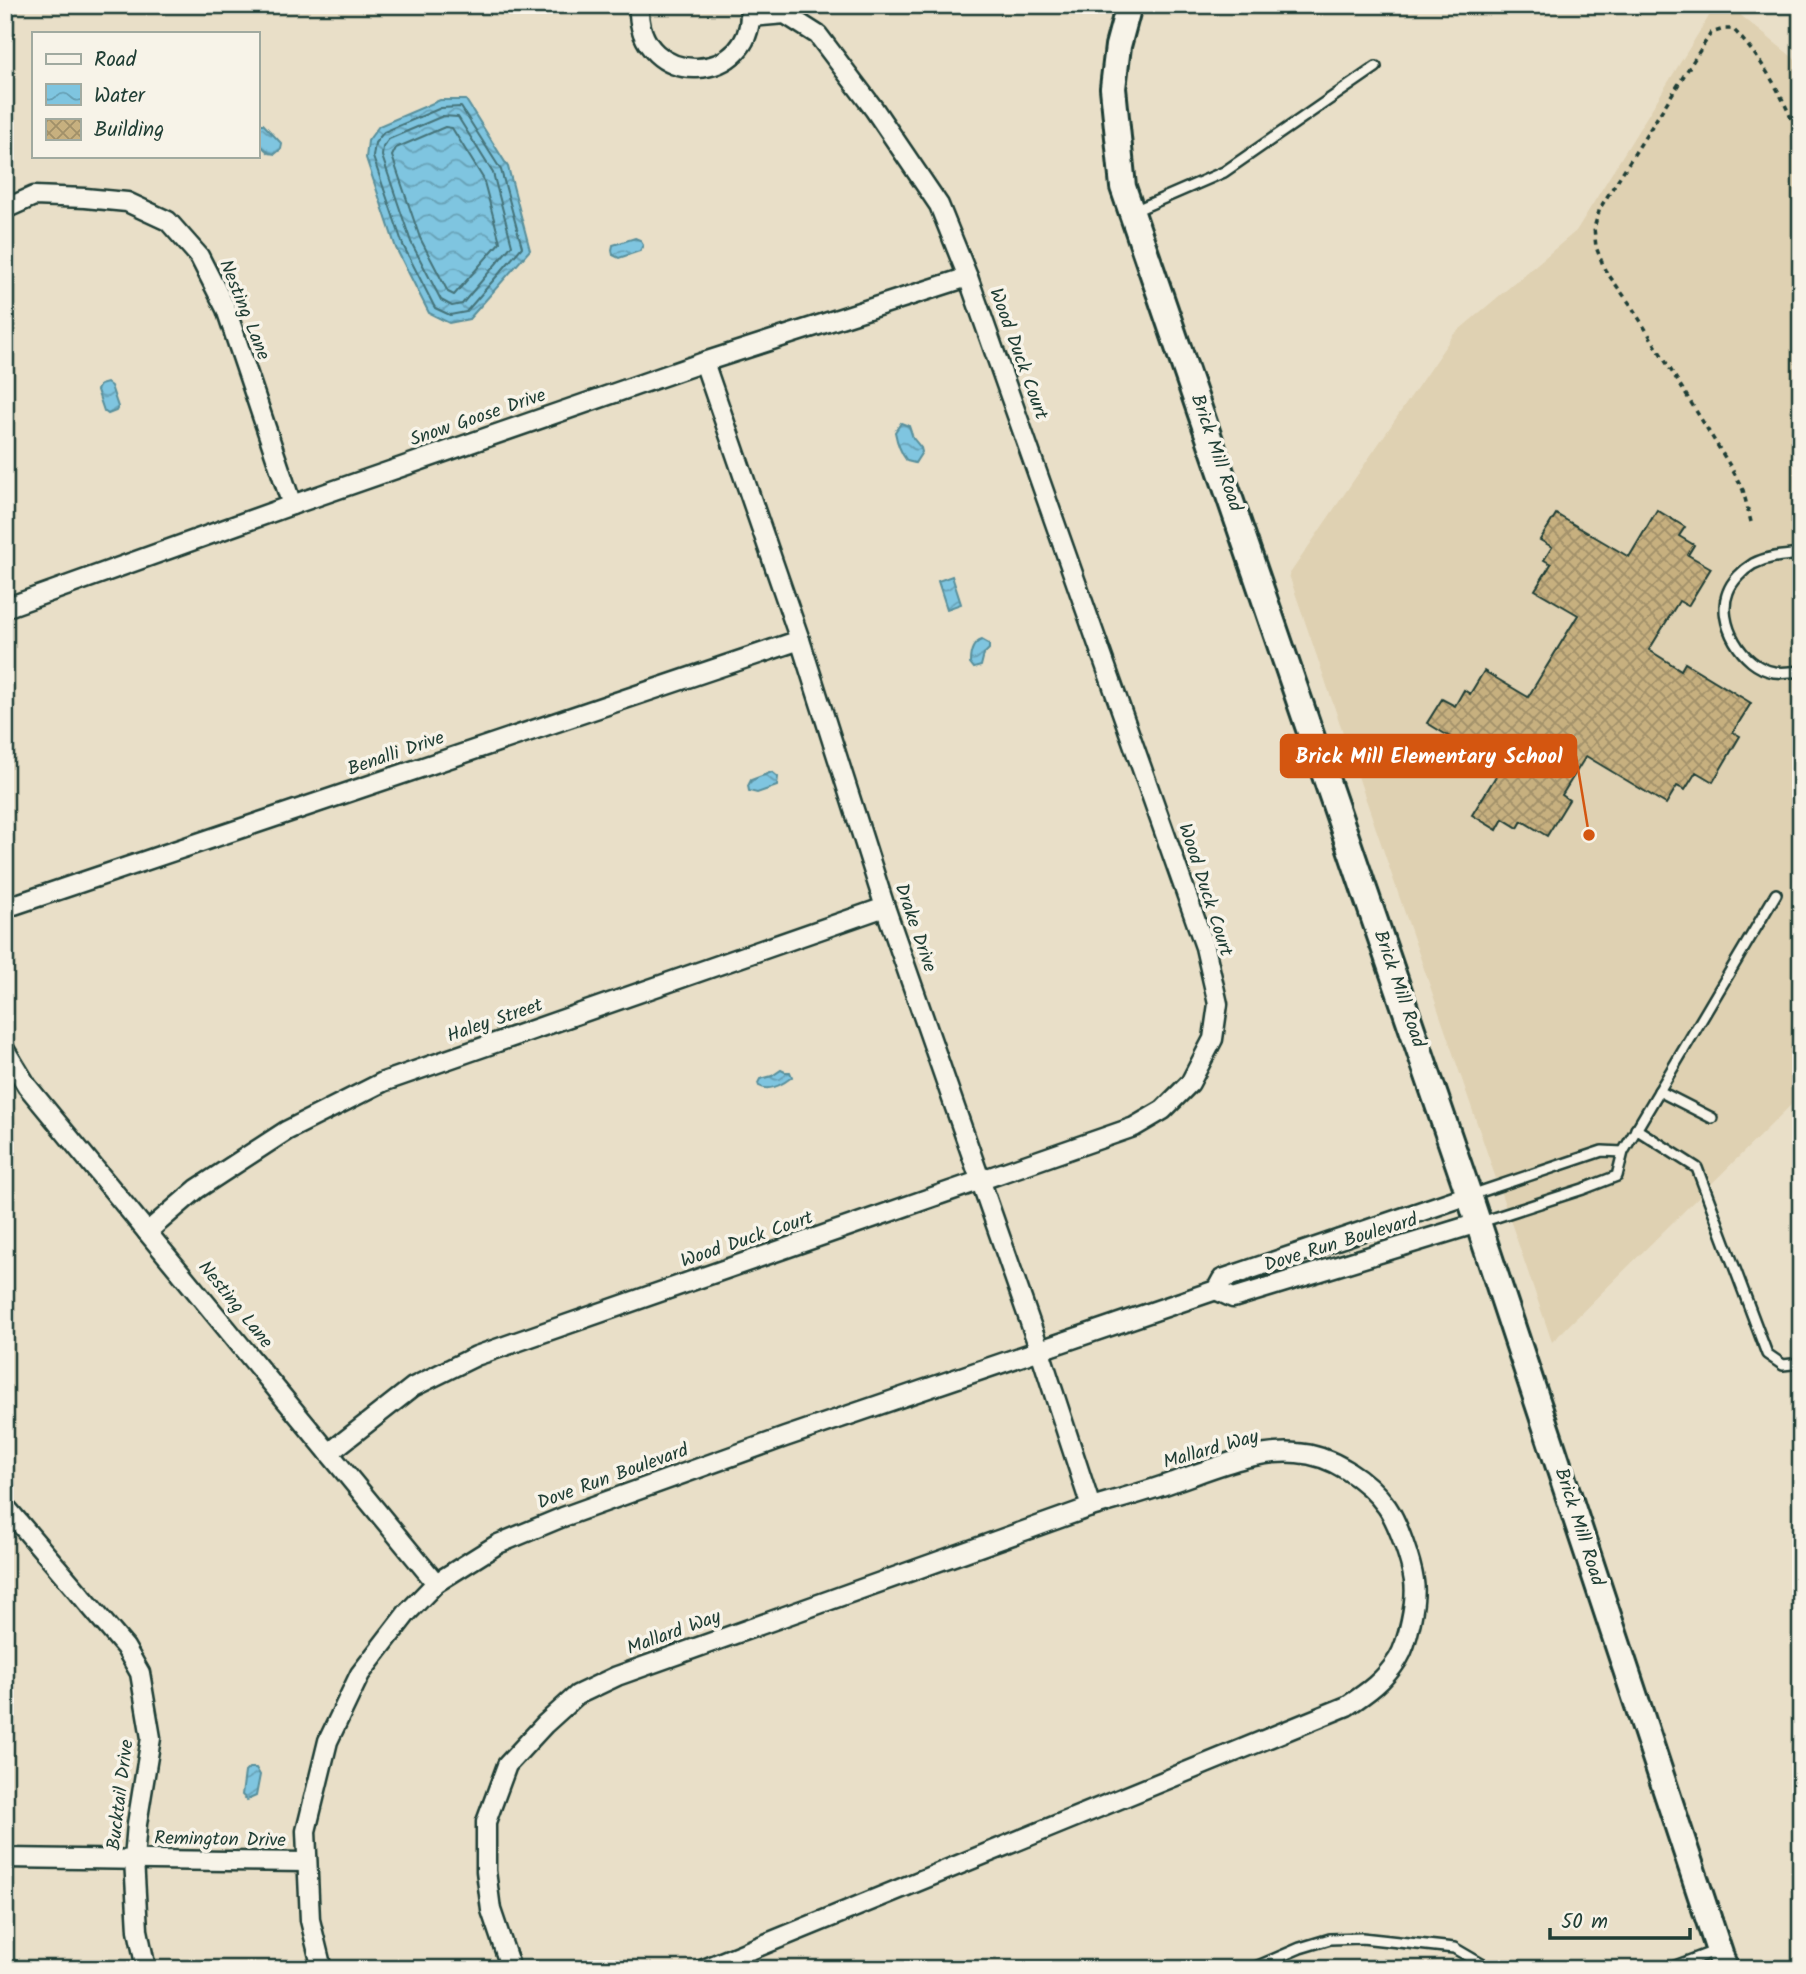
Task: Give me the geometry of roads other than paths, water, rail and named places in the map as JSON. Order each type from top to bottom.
[{"type":"street","name":"Wood Duck Court","points":[[329,1452],[413,1387],[476,1356],[1134,1128],[1163,1110],[1189,1083],[1213,1039],[1217,1004],[1205,947],[968,277],[939,205],[874,109],[818,36],[785,14],[750,11],[745,38],[734,54],[722,63],[703,69],[689,69],[660,58],[647,43],[642,34],[639,5]]},
{"type":"street","name":"Brick Mill Road","points":[[1129,5],[1118,46],[1114,88],[1123,187],[1469,1195],[1722,1959]]},
{"type":"street","name":"Nesting Lane","points":[[5,209],[34,196],[85,198],[127,202],[169,222],[199,256],[226,309],[292,505]]},
{"type":"street","name":"Snow Goose Drive","points":[[5,608],[704,362],[968,277]]},
{"type":"street","name":"Drake Drive","points":[[704,362],[800,640],[885,907],[1040,1351],[1091,1507]]},
{"type":"street","name":"Benalli Drive","points":[[5,908],[800,640]]},
{"type":"street","name":"Haley Street","points":[[147,1231],[197,1189],[286,1131],[383,1082],[885,907]]},
{"type":"street","name":"Nesting Lane","points":[[5,1050],[27,1086],[436,1583]]},
{"type":"street","name":"Dove Run Boulevard","points":[[323,1969],[310,1920],[306,1831],[328,1741],[360,1674],[407,1613],[436,1583],[498,1544],[563,1517],[785,1437],[1216,1290],[1222,1279],[1469,1195]]},
{"type":"street","name":"Dove Run Boulevard","points":[[1216,1290],[1233,1298],[1478,1223]]},
{"type":"street","name":"Mallard Way","points":[[511,1969],[491,1910],[486,1871],[486,1822],[507,1765],[545,1724],[578,1695],[617,1676],[1091,1507],[1261,1455],[1298,1452],[1329,1461],[1361,1479],[1387,1507],[1405,1544],[1415,1583],[1411,1624],[1399,1657],[1379,1684],[1347,1706],[704,1969]]},
{"type":"street","name":"Bucktail Drive","points":[[5,1506],[124,1647],[140,1673],[151,1738],[134,1860],[138,1930],[146,1969]]},
{"type":"street","name":"Remington Drive","points":[[5,1858],[307,1862]]},
{"type":"lane","points":[[1132,212],[1224,172],[1376,67]]},
{"type":"lane","points":[[1801,554],[1767,558],[1753,564],[1739,575],[1728,592],[1725,609],[1728,629],[1736,646],[1750,661],[1772,672],[1801,671]]},
{"type":"lane","points":[[1478,1223],[1617,1176],[1623,1152],[1776,894]]},
{"type":"lane","points":[[1659,1091],[1712,1118]]},
{"type":"lane","points":[[1636,1129],[1697,1168],[1767,1354],[1783,1365],[1801,1363]]},
{"type":"lane","points":[[1469,1195],[1602,1151],[1623,1152]]},
{"type":"lane","points":[[1251,1969],[1330,1939],[1362,1938],[1454,1948],[1490,1969]]},
{"type":"lane","points":[[1667,1969],[1722,1959]]},
{"type":"water","points":[[440,100],[466,100],[508,167],[530,250],[469,319],[449,323],[429,313],[396,248],[366,158],[368,141],[379,126]]},
{"type":"water","points":[[259,124],[263,124],[282,144],[275,154],[269,153],[259,144]]},
{"type":"water","points":[[635,238],[643,245],[640,251],[619,258],[613,255],[613,245]]},
{"type":"water","points":[[107,383],[111,386],[118,407],[116,411],[108,414],[104,411],[97,390],[100,385]]},
{"type":"water","points":[[901,423],[909,426],[913,438],[921,448],[922,452],[915,463],[907,461],[898,444],[895,432]]},
{"type":"water","points":[[952,576],[961,604],[947,609],[938,581]]},
{"type":"water","points":[[982,640],[989,644],[989,649],[984,654],[981,666],[974,668],[970,663],[971,652],[976,643]]},
{"type":"water","points":[[772,772],[778,777],[777,786],[757,793],[749,791],[751,780]]},
{"type":"water","points":[[781,1070],[790,1072],[792,1077],[771,1088],[759,1086],[760,1079]]},
{"type":"water","points":[[249,1768],[256,1768],[260,1775],[256,1796],[247,1800],[242,1795],[245,1772]]},
{"type":"place","name":"Brick Mill Elementary School","points":[[1589,835]]}]
